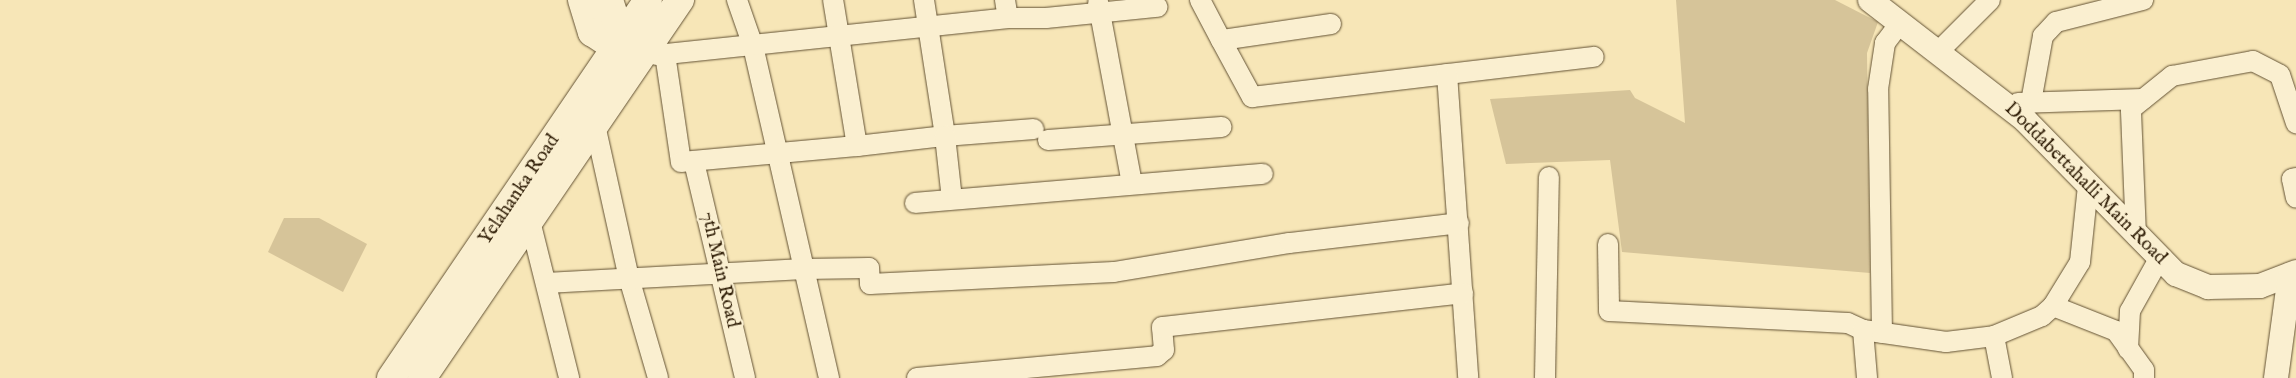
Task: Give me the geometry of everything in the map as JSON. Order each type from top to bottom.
[{"type":"main road","points":[[582,0],[592,32],[641,51]]},
{"type":"main road","points":[[609,0],[615,19],[641,51]]},
{"type":"main road","name":"Yelahanka Road","points":[[422,378],[595,125],[641,51],[648,0]]},
{"type":"main road","name":"Yelahanka Road","points":[[391,378],[680,0]]},
{"type":"street","points":[[738,0],[752,46],[829,378]]},
{"type":"street","points":[[833,0],[841,34],[857,146]]},
{"type":"street","points":[[924,0],[945,136],[952,199]]},
{"type":"street","points":[[1200,0],[1252,97],[1594,57]]},
{"type":"street","name":"Doddabettahalli Main Road","points":[[1870,0],[1939,51],[2025,120],[2136,236],[2176,274],[2208,287],[2260,286],[2293,274]]},
{"type":"street","points":[[1939,51],[1990,0]]},
{"type":"street","points":[[2030,102],[2043,36],[2056,22],[2143,0]]},
{"type":"street","points":[[1100,7],[1132,183]]},
{"type":"street","points":[[1157,7],[1006,9],[929,27],[841,34],[752,46],[641,51],[680,162],[777,154],[945,136],[1041,134],[1124,136],[1222,127]]},
{"type":"street","points":[[1867,378],[1872,332],[1878,89],[1885,43],[1901,22]]},
{"type":"street","points":[[1222,40],[1331,24]]},
{"type":"street","points":[[2136,236],[2131,109],[2172,76],[2253,62],[2280,75],[2296,123]]},
{"type":"street","points":[[1448,74],[1468,378]]},
{"type":"street","points":[[2005,104],[2143,99]]},
{"type":"street","points":[[595,125],[630,278],[658,378]]},
{"type":"street","name":"7th Main Road","points":[[694,162],[718,272],[745,378]]},
{"type":"street","points":[[915,203],[1132,183],[1263,174]]},
{"type":"street","points":[[1545,378],[1549,177]]},
{"type":"street","points":[[2296,178],[2292,179],[2296,198]]},
{"type":"street","points":[[1608,244],[1609,311],[1848,323],[1872,332],[1946,342],[1994,336],[2042,316],[2053,306],[2080,262],[2088,186]]},
{"type":"street","points":[[530,221],[569,378]]},
{"type":"street","points":[[546,283],[718,272],[804,269],[869,268],[870,284],[1114,272],[1290,243],[1459,223]]},
{"type":"street","points":[[2128,349],[2130,311],[2159,259]]},
{"type":"street","points":[[2276,378],[2293,274]]},
{"type":"street","points":[[917,378],[1104,369],[1161,355],[1164,350],[1162,327],[1463,294]]},
{"type":"street","points":[[2053,306],[2116,332],[2144,370],[2144,378]]},
{"type":"street","points":[[1994,336],[2002,378]]},
{"type":"shaded area","points":[[1676,0],[1835,0],[1878,22],[1867,53],[1870,273],[1622,252],[1610,160],[1506,164],[1490,99],[1630,90],[1635,98],[1685,123]]},
{"type":"shaded area","points":[[284,218],[319,218],[367,244],[343,292],[268,252]]}]
